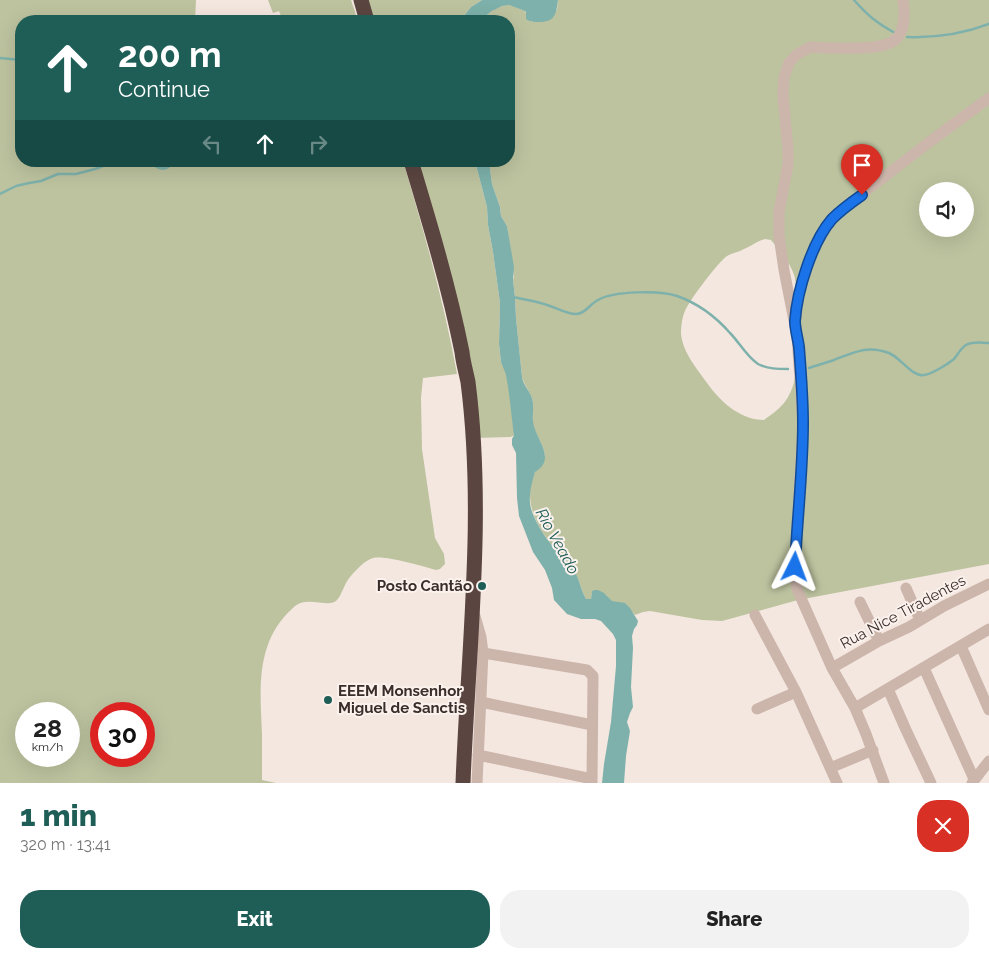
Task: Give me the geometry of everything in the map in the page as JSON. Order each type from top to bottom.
[{"type":"highway","points":[[361,0],[365,15]]},
{"type":"highway","points":[[413,167],[445,278],[468,380],[476,484],[463,783]]},
{"type":"street","points":[[884,783],[873,750],[855,708],[832,668],[797,589],[795,567],[803,422],[799,348],[779,236],[780,212],[788,164],[782,96],[784,77],[789,63],[796,55],[811,47],[862,48],[885,45],[892,42],[898,37],[902,28],[904,17],[903,0]]},
{"type":"street","points":[[795,323],[802,283],[808,266],[816,244],[833,218],[928,142],[989,98]]},
{"type":"street","name":"Rua Nice Tiradentes","points":[[832,668],[944,606],[989,584]]},
{"type":"street","points":[[906,588],[920,620]]},
{"type":"street","points":[[860,602],[879,641]]},
{"type":"street","points":[[472,607],[481,636],[483,653],[477,783]]},
{"type":"street","points":[[755,615],[796,692],[837,783]]},
{"type":"street","points":[[855,708],[989,629]]},
{"type":"street","points":[[961,646],[989,710]]},
{"type":"street","points":[[478,755],[592,781],[593,676],[587,670],[483,653]]},
{"type":"street","points":[[924,668],[973,781],[989,761]]},
{"type":"street","points":[[888,689],[931,783]]},
{"type":"street","points":[[757,709],[796,692]]},
{"type":"street","points":[[480,702],[592,725]]},
{"type":"street","points":[[830,768],[873,750]]},
{"type":"green space","points":[[0,0],[196,0],[195,15],[15,15],[15,167],[405,167],[440,294],[457,374],[423,378],[421,398],[422,449],[435,538],[444,554],[445,564],[436,570],[395,559],[379,557],[370,559],[352,575],[337,600],[329,603],[305,602],[299,604],[281,620],[266,650],[263,666],[261,683],[262,780],[276,783],[0,783]]},
{"type":"green space","points":[[268,0],[351,0],[356,15],[281,15],[279,11],[273,13]]},
{"type":"green space","points":[[365,0],[482,0],[471,7],[465,15],[369,15]]},
{"type":"green space","points":[[558,0],[989,0],[989,564],[798,600],[722,621],[702,620],[650,611],[635,615],[625,604],[613,602],[606,595],[592,592],[591,599],[586,599],[573,570],[545,536],[535,519],[532,509],[530,491],[532,481],[545,455],[533,425],[532,398],[522,377],[514,277],[507,226],[501,216],[492,184],[490,167],[515,167],[515,15],[487,15],[501,6],[511,5],[525,11],[529,21],[540,22],[554,14],[557,9]],"holes":[[[765,239],[771,240],[790,265],[795,279],[796,371],[790,393],[784,403],[764,420],[756,419],[734,410],[710,387],[692,362],[682,341],[682,319],[704,282],[727,256]]]},
{"type":"green space","points":[[414,167],[477,167],[487,207],[500,303],[499,344],[501,362],[516,389],[522,407],[522,420],[517,432],[513,436],[474,438]]},
{"type":"water","points":[[482,0],[558,0],[554,17],[544,22],[529,21],[526,19],[525,11],[509,5],[502,6],[487,15],[465,15],[471,7]]},
{"type":"water","points":[[477,167],[490,167],[492,184],[501,216],[507,226],[514,267],[513,280],[522,377],[532,398],[533,423],[545,456],[541,467],[535,472],[530,491],[531,508],[538,525],[548,540],[574,570],[586,599],[591,599],[592,591],[598,590],[612,601],[625,603],[638,621],[632,636],[631,687],[633,707],[627,722],[630,731],[624,783],[602,783],[611,722],[616,666],[616,640],[601,621],[581,619],[567,614],[554,600],[552,588],[545,570],[533,552],[519,516],[516,453],[512,445],[512,439],[522,420],[522,407],[516,389],[501,362],[499,344],[500,303],[487,207]]},
{"type":"waterway","points":[[854,0],[873,19],[895,33]]},
{"type":"waterway","points":[[907,37],[949,35],[989,24]]},
{"type":"waterway","points":[[0,58],[15,59]]},
{"type":"waterway","points":[[0,194],[16,186],[41,181],[58,174],[76,174],[100,167]]},
{"type":"waterway","points":[[158,167],[168,167]]},
{"type":"waterway","points":[[513,297],[579,314],[598,300],[614,295],[648,292],[677,296],[692,302],[712,316],[725,327],[758,364],[769,368],[788,369]]},
{"type":"waterway","points":[[809,368],[855,352],[874,350],[889,353],[915,373],[924,375],[935,371],[954,359],[966,345],[989,343]]},
{"type":"waterway","name":"Rio Veado","points":[[513,372],[523,446]]},
{"type":"place","name":"Posto Cantão","points":[[482,586]]},
{"type":"place","name":"EEEM Monsenhor Miguel de Sanctis","points":[[328,700]]},
{"type":"route","points":[[795,567],[803,422],[799,348],[795,323],[798,301],[808,266],[816,244],[823,232],[840,211],[862,195]]}]
